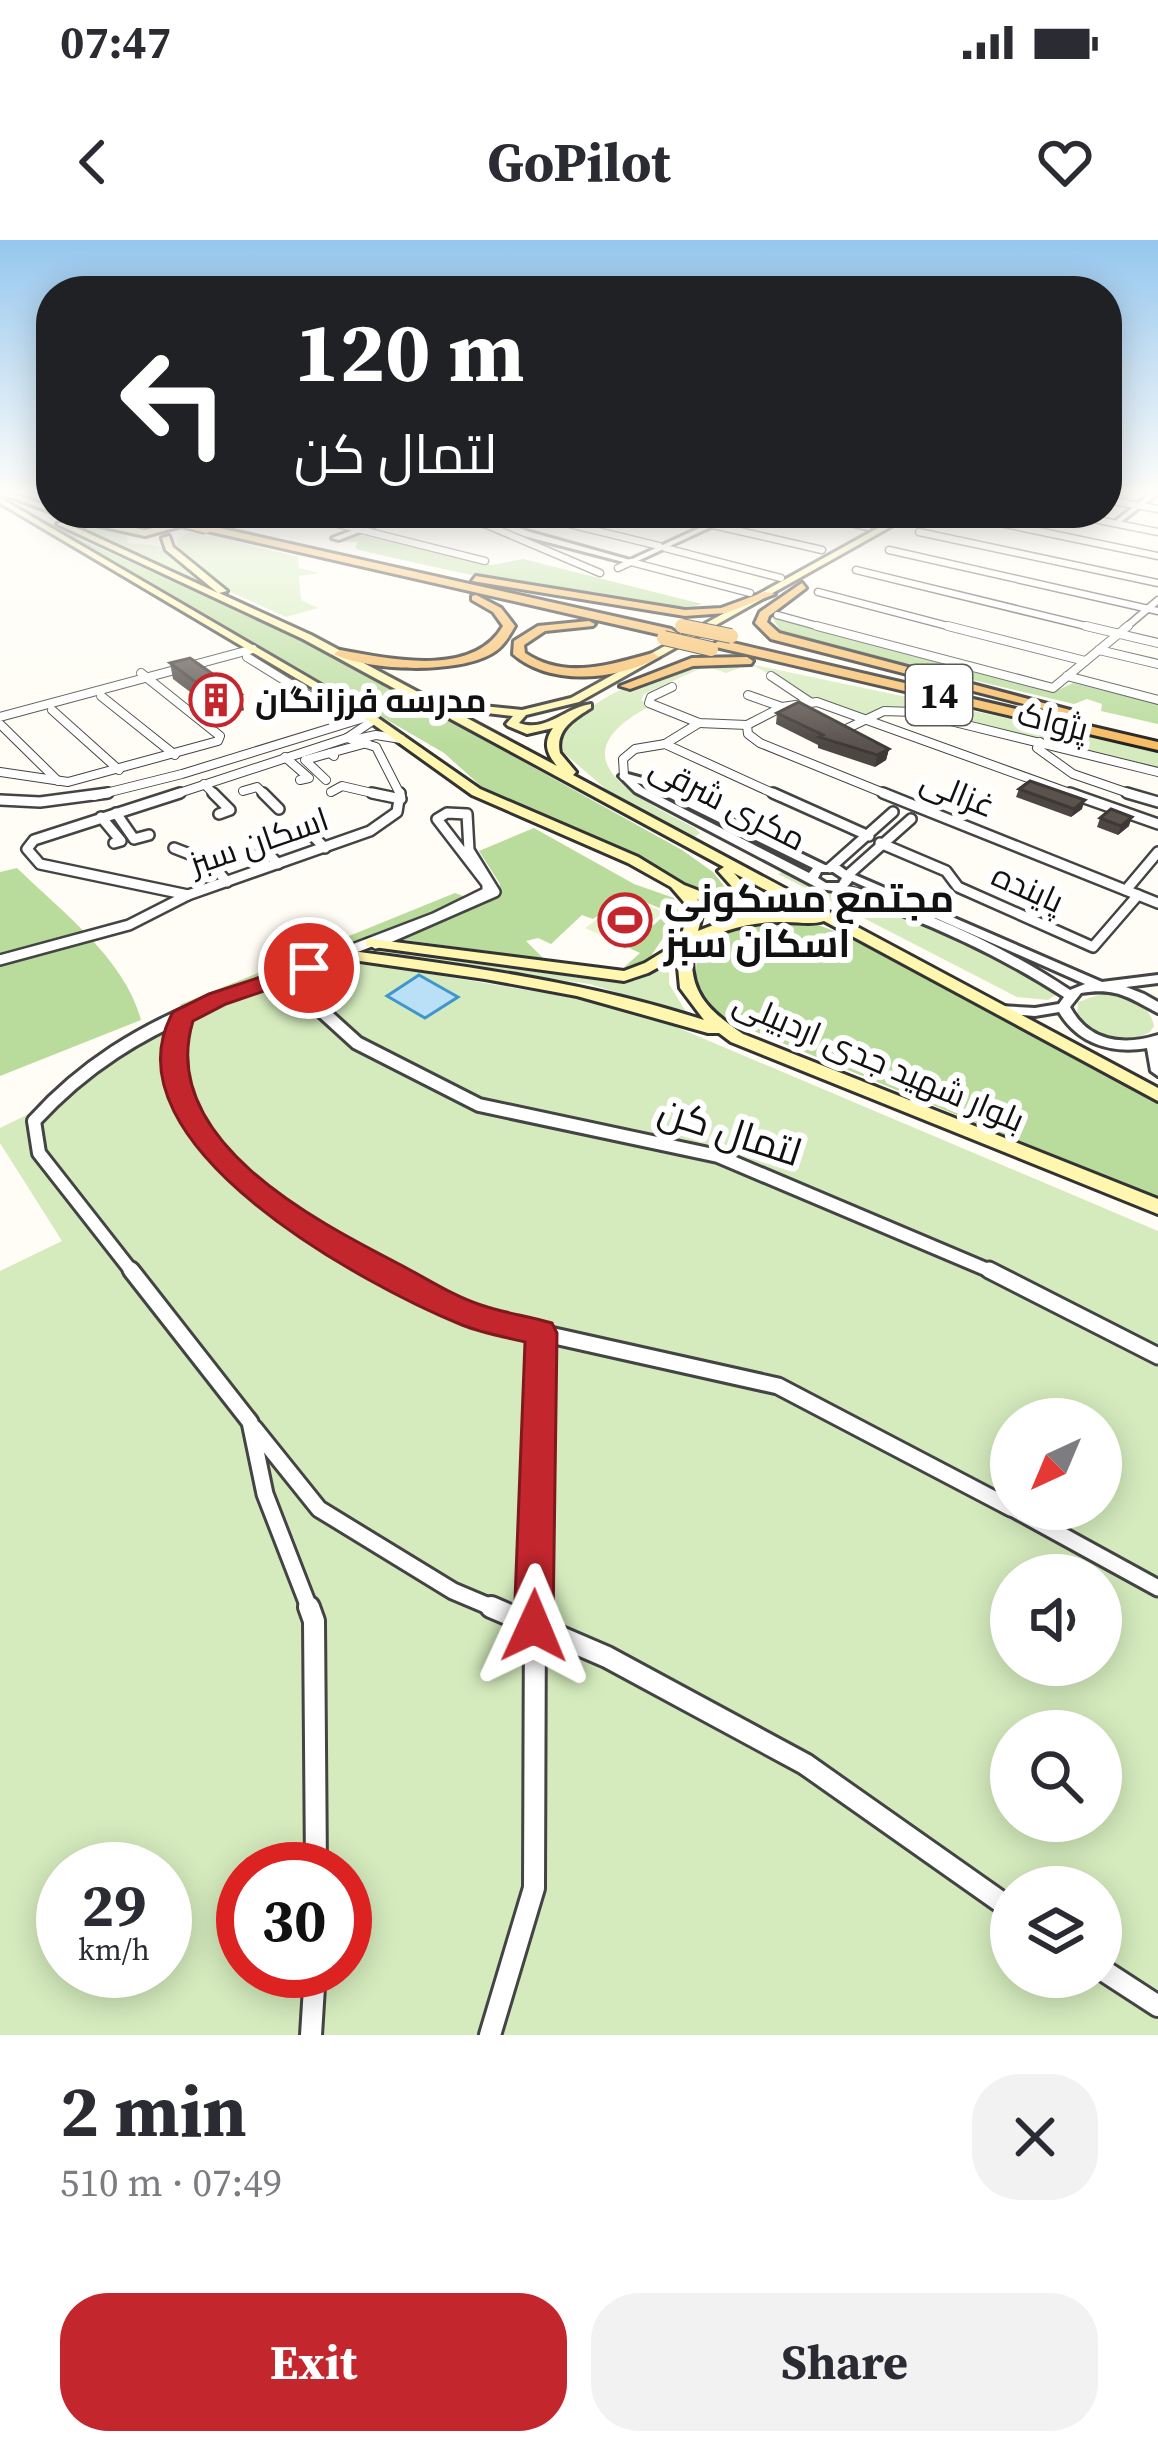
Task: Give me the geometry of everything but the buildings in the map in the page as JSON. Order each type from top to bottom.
[{"type":"highway","points":[[340,654],[400,664],[439,663],[482,652],[507,634],[508,622],[487,603],[410,579]]},
{"type":"highway","name":"14","points":[[421,579],[1089,724],[1158,733]]},
{"type":"highway","name":"14","points":[[461,579],[672,632]]},
{"type":"highway","points":[[469,579],[675,612],[722,611],[770,594]]},
{"type":"highway","points":[[802,586],[764,614],[760,623],[775,635],[1089,724]]},
{"type":"highway","points":[[653,657],[605,670],[572,672],[531,663],[518,648],[533,632],[573,624],[672,632],[860,683]]},
{"type":"highway","points":[[626,686],[679,665],[723,659],[1089,724]]},
{"type":"highway","name":"14","points":[[1089,724],[1158,746]]},
{"type":"main road","points":[[127,579],[371,718],[493,802],[599,843],[713,901],[738,899],[742,890],[738,883],[713,858]]},
{"type":"main road","points":[[177,579],[415,693],[1158,1095]]},
{"type":"main road","points":[[208,579],[245,608]]},
{"type":"main road","points":[[415,693],[460,709],[522,713],[575,700],[799,579]]},
{"type":"main road","points":[[522,713],[512,724],[527,731],[544,730],[814,579]]},
{"type":"main road","points":[[561,722],[549,746],[554,758],[603,796]]},
{"type":"main road","name":"بلوار شهید جدی اردبیلی","points":[[676,884],[697,908],[681,968],[687,991],[704,1013],[737,1037],[1158,1207]]},
{"type":"main road","points":[[373,944],[605,976],[652,969],[686,944],[729,924],[782,916],[815,919],[877,944]]},
{"type":"main road","points":[[344,955],[614,997],[737,1037]]},
{"type":"street","points":[[695,579],[750,593]]},
{"type":"street","points":[[892,579],[1158,643]]},
{"type":"street","points":[[1015,579],[1158,611]]},
{"type":"street","points":[[818,592],[1085,661]]},
{"type":"street","points":[[777,615],[1053,688],[1158,599]]},
{"type":"street","points":[[59,782],[0,718],[249,650],[350,721]]},
{"type":"street","points":[[1099,650],[1158,664]]},
{"type":"street","points":[[0,772],[59,782],[212,745],[220,736],[144,675]]},
{"type":"street","points":[[771,676],[810,702],[866,718],[1158,827]]},
{"type":"street","points":[[1067,676],[1158,700]]},
{"type":"street","points":[[672,687],[651,697],[649,703],[699,723],[747,725],[782,707],[810,702]]},
{"type":"street","points":[[748,695],[782,707]]},
{"type":"street","points":[[101,696],[175,755]]},
{"type":"street","points":[[52,710],[118,770]]},
{"type":"street","name":"پژواک","points":[[866,718],[884,711],[914,712],[1158,772]]},
{"type":"street","points":[[826,716],[860,737]]},
{"type":"street","points":[[0,800],[35,806],[114,790],[371,718]]},
{"type":"street","name":"اسکان سبز","points":[[351,738],[371,718]]},
{"type":"street","points":[[846,729],[866,718]]},
{"type":"street","points":[[624,776],[622,759],[635,749],[665,744],[699,723]]},
{"type":"street","name":"غزالی","points":[[747,725],[748,734],[760,743],[897,806],[1158,903]]},
{"type":"street","points":[[351,738],[376,748],[400,794]]},
{"type":"street","name":"اسکان سبز","points":[[400,794],[397,812],[370,831],[188,896],[40,864],[27,849],[34,840],[285,757],[351,738],[401,739]]},
{"type":"street","points":[[1040,742],[1036,748],[1042,759],[1058,768],[1158,802]]},
{"type":"street","points":[[285,757],[314,781],[305,760],[368,743]]},
{"type":"street","points":[[665,744],[868,836]]},
{"type":"street","points":[[227,776],[245,793],[257,787],[278,809]]},
{"type":"street","name":"مکری شرقی","points":[[624,776],[1100,986],[1127,991],[1158,1010]]},
{"type":"street","name":"مکری شرقی","points":[[624,776],[640,790],[789,863],[811,879],[870,898],[1041,976],[1066,1001],[1069,1021],[1092,1038],[1124,1046],[1156,1042]]},
{"type":"street","points":[[361,780],[400,794]]},
{"type":"street","points":[[204,784],[230,810],[219,814]]},
{"type":"street","points":[[331,792],[342,786],[400,794]]},
{"type":"street","points":[[811,879],[812,873],[868,836],[897,806],[918,813]]},
{"type":"street","points":[[116,813],[134,839],[149,835]]},
{"type":"street","points":[[837,888],[846,884],[848,875],[880,843],[918,813]]},
{"type":"street","points":[[373,944],[487,892],[487,884],[437,819],[447,814],[470,817],[470,850],[495,892],[373,944],[217,999],[142,1034],[50,1097],[34,1121],[38,1153],[319,1510],[453,1591],[607,1657],[805,1764],[990,1894]]},
{"type":"street","points":[[101,818],[122,841],[114,843]]},
{"type":"street","points":[[296,829],[303,826],[325,848]]},
{"type":"street","name":"پاینده","points":[[880,843],[946,872],[958,887],[1093,947],[1132,893]]},
{"type":"street","points":[[254,844],[278,864]]},
{"type":"street","points":[[173,848],[210,862],[227,882]]},
{"type":"street","points":[[1132,893],[1157,857]]},
{"type":"street","points":[[0,960],[149,918],[181,905],[188,896]]},
{"type":"street","name":"لتمال کن","points":[[309,968],[314,1005],[357,1043],[479,1106],[718,1156],[981,1266],[1158,1356]]},
{"type":"street","points":[[1001,1010],[1035,1012],[1100,986],[1158,979]]},
{"type":"street","points":[[182,1017],[172,1050],[183,1106],[229,1167],[300,1226],[472,1316],[778,1386],[990,1497]]},
{"type":"street","points":[[1156,1042],[1158,1071]]},
{"type":"street","points":[[490,2035],[534,1888],[541,1333]]},
{"type":"street","points":[[250,1422],[265,1494],[314,1621],[316,1842]]},
{"type":"street","points":[[1052,1530],[1158,1588]]},
{"type":"street","points":[[1122,1983],[1158,2006]]},
{"type":"street","points":[[311,2035],[313,1998]]},
{"type":"green space","points":[[145,579],[167,579],[304,640],[682,850],[713,872],[728,891],[706,896],[624,850],[491,795],[444,753]]},
{"type":"green space","points":[[186,579],[204,579],[231,599]]},
{"type":"green space","points":[[216,579],[299,579],[301,600],[318,608],[286,617],[233,593]]},
{"type":"green space","points":[[492,579],[602,579],[702,604],[678,607]]},
{"type":"green space","points":[[772,617],[1028,686],[1056,691],[1073,683],[1158,704],[1158,724],[1101,711],[1102,704],[1087,699],[1074,704],[800,639],[781,632]]},
{"type":"green space","points":[[750,664],[1158,750],[1158,769],[912,709],[852,713]]},
{"type":"green space","points":[[747,665],[726,673],[706,666],[644,694],[641,700],[650,706],[621,725],[607,743],[606,760],[614,776],[630,791],[695,828],[700,833],[691,840],[607,790],[558,748],[559,734],[577,718],[645,679],[697,666]]},
{"type":"green space","points":[[534,828],[634,884],[674,898],[679,914],[645,965],[622,969],[640,953],[627,947],[669,912],[628,895],[593,919],[582,915],[551,944],[538,938],[526,941],[544,959],[398,939],[500,894],[500,884],[479,851]]},
{"type":"green space","points":[[17,868],[106,956],[141,1020],[0,1076],[0,872]]},
{"type":"green space","points":[[791,868],[817,888],[881,906],[1040,979],[1057,994],[1048,1000],[1017,997],[778,874]]},
{"type":"green space","points":[[455,893],[468,898],[193,1010],[179,1005]]},
{"type":"green space","name":"مجتمع مسکونی اسکان سبز","points":[[627,897],[664,912],[624,945],[585,928]]},
{"type":"green space","points":[[761,922],[818,925],[859,940],[1158,1102],[1158,1198],[722,1018],[695,984],[697,957],[724,934]]},
{"type":"green space","points":[[370,948],[592,979],[635,981],[669,966],[669,984],[688,1015],[590,984],[360,952]]},
{"type":"green space","points":[[346,960],[629,1007],[1158,1231],[1158,2035],[0,2035],[0,1271],[62,1241],[0,1143],[0,1128],[63,1097],[147,1036]]},
{"type":"green space","points":[[1104,993],[1142,1006],[1154,1026],[1150,1032],[1121,1039],[1084,1024],[1077,1016],[1078,1002]]},
{"type":"water","points":[[419,975],[458,997],[425,1018],[387,996]]},
{"type":"place","name":"مدرسه فرزانگان","points":[[216,700]]},
{"type":"place","name":"مجتمع مسکونی اسکان سبز","points":[[625,920]]},
{"type":"route","points":[[309,968],[217,999],[182,1017],[172,1050],[183,1106],[229,1167],[300,1226],[472,1316],[541,1333],[534,1626]]}]
